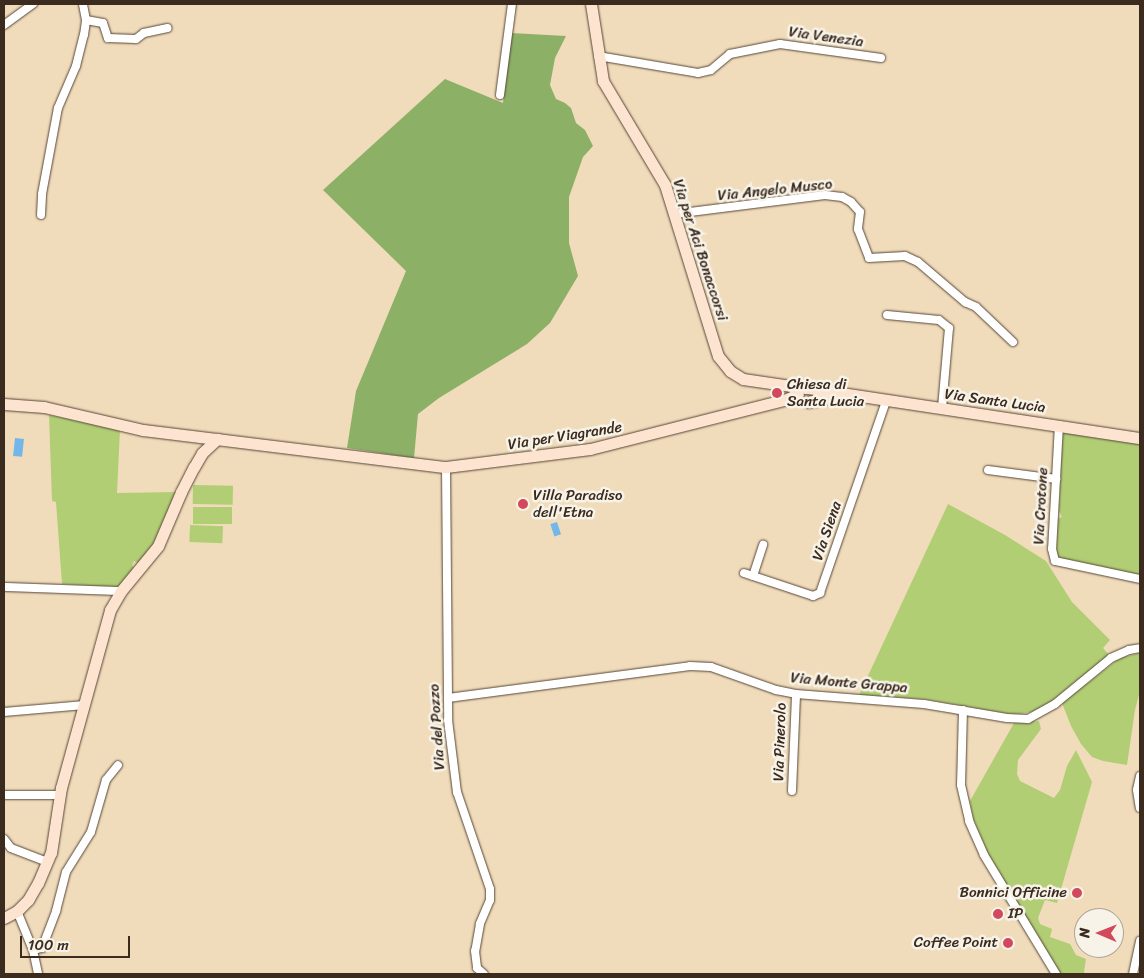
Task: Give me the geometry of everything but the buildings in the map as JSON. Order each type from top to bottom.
[{"type":"main road","name":"Via per Aci Bonaccorsi","points":[[591,4],[598,56],[606,87],[659,173],[674,214],[718,356],[723,365],[743,378],[783,384],[803,394]]},
{"type":"main road","name":"Via Santa Lucia","points":[[803,394],[855,395],[1137,436]]},
{"type":"main road","name":"Via per Viagrande","points":[[44,407],[143,430],[446,467],[590,449],[803,394]]},
{"type":"main road","points":[[4,404],[44,407]]},
{"type":"main road","points":[[4,408],[44,407]]},
{"type":"main road","points":[[4,918],[17,911],[35,888],[51,853],[60,794],[85,705],[104,626],[110,610],[121,591],[158,546],[194,467],[202,453],[218,439]]},
{"type":"street","points":[[4,25],[33,4]]},
{"type":"street","points":[[41,216],[42,194],[58,108],[76,66],[86,20],[83,4]]},
{"type":"street","points":[[500,95],[512,4]]},
{"type":"street","points":[[86,20],[103,23],[108,38],[130,40],[156,29],[166,28]]},
{"type":"street","name":"Via Venezia","points":[[598,56],[698,74],[711,70],[730,54],[780,44],[881,58]]},
{"type":"street","name":"Via Angelo Musco","points":[[674,214],[826,195],[842,197],[851,202],[860,212],[858,229],[869,258],[905,256],[918,262],[965,302],[976,307],[1013,342]]},
{"type":"street","points":[[887,315],[939,320],[949,328],[942,408]]},
{"type":"street","name":"Via Siena","points":[[744,573],[813,596],[820,593],[886,401]]},
{"type":"street","name":"Via Crotone","points":[[1059,425],[1052,549],[1055,561],[1140,579]]},
{"type":"street","name":"Via del Pozzo","points":[[446,467],[448,698],[455,768],[454,779],[490,889],[490,900],[480,924],[475,951],[477,968],[484,974]]},
{"type":"street","points":[[988,470],[1056,479]]},
{"type":"street","points":[[753,576],[763,545]]},
{"type":"street","points":[[4,587],[121,591]]},
{"type":"street","name":"Via Monte Grappa","points":[[448,698],[690,666],[711,667],[776,690],[796,694],[924,704],[1017,719],[1037,716],[1055,704],[1111,658],[1129,650],[1140,648]]},
{"type":"street","name":"Via Pinerolo","points":[[792,791],[796,694]]},
{"type":"street","points":[[4,712],[85,705]]},
{"type":"street","points":[[963,710],[961,785],[969,821],[984,855],[1056,974]]},
{"type":"street","points":[[33,950],[42,948],[56,911],[66,872],[91,832],[106,780],[118,765]]},
{"type":"street","points":[[1140,776],[1137,790],[1140,808]]},
{"type":"street","points":[[4,796],[60,794]]},
{"type":"street","points":[[4,839],[11,848],[47,862]]},
{"type":"street","points":[[17,911],[33,950],[38,974]]},
{"type":"street","points":[[1132,974],[1140,941]]},
{"type":"green space","points":[[511,33],[566,36],[555,58],[550,85],[556,99],[571,108],[576,123],[585,130],[593,146],[583,157],[569,197],[569,243],[578,276],[550,323],[527,344],[439,398],[418,414],[414,458],[347,448],[356,391],[406,271],[323,190],[445,79],[503,103]]},
{"type":"green space","points":[[49,415],[120,430],[117,493],[178,492],[162,533],[138,563],[134,561],[132,565],[134,568],[121,588],[62,584],[56,502],[52,501]]},
{"type":"green space","points":[[1065,431],[1140,442],[1140,575],[1060,559],[1057,556],[1057,519],[1062,517],[1059,511],[1062,436]]},
{"type":"green space","points":[[193,485],[233,486],[233,505],[193,504]]},
{"type":"green space","points":[[948,504],[1005,535],[1046,561],[1072,602],[1110,640],[1103,648],[1109,655],[1053,700],[1036,711],[1015,715],[924,699],[859,695]]},
{"type":"green space","points":[[193,507],[232,507],[232,524],[193,524]]},
{"type":"green space","points":[[190,525],[223,526],[222,543],[189,542]]},
{"type":"green space","points":[[1140,653],[1140,691],[1135,710],[1127,765],[1092,757],[1081,744],[1071,726],[1062,703],[1120,658]]},
{"type":"green space","points":[[1039,721],[1041,729],[1018,760],[1017,774],[1020,781],[1054,798],[1060,790],[1067,766],[1076,750],[1092,782],[1057,903],[1045,900],[1038,918],[1040,924],[1052,929],[1050,937],[1070,944],[1074,951],[1074,958],[1086,959],[1084,972],[1086,974],[1061,974],[1056,968],[988,854],[973,818],[970,801],[1014,723]]},
{"type":"water","points":[[15,438],[24,439],[22,457],[13,456]]},
{"type":"water","points":[[557,522],[561,534],[554,537],[550,524]]},
{"type":"place","name":"Chiesa di Santa Lucia","points":[[777,393]]},
{"type":"place","name":"Villa Paradiso dell'Etna","points":[[523,504]]},
{"type":"place","name":"Bonnici Officine","points":[[1077,893]]},
{"type":"place","name":"IP","points":[[998,914]]},
{"type":"place","name":"Coffee Point","points":[[1008,943]]}]
